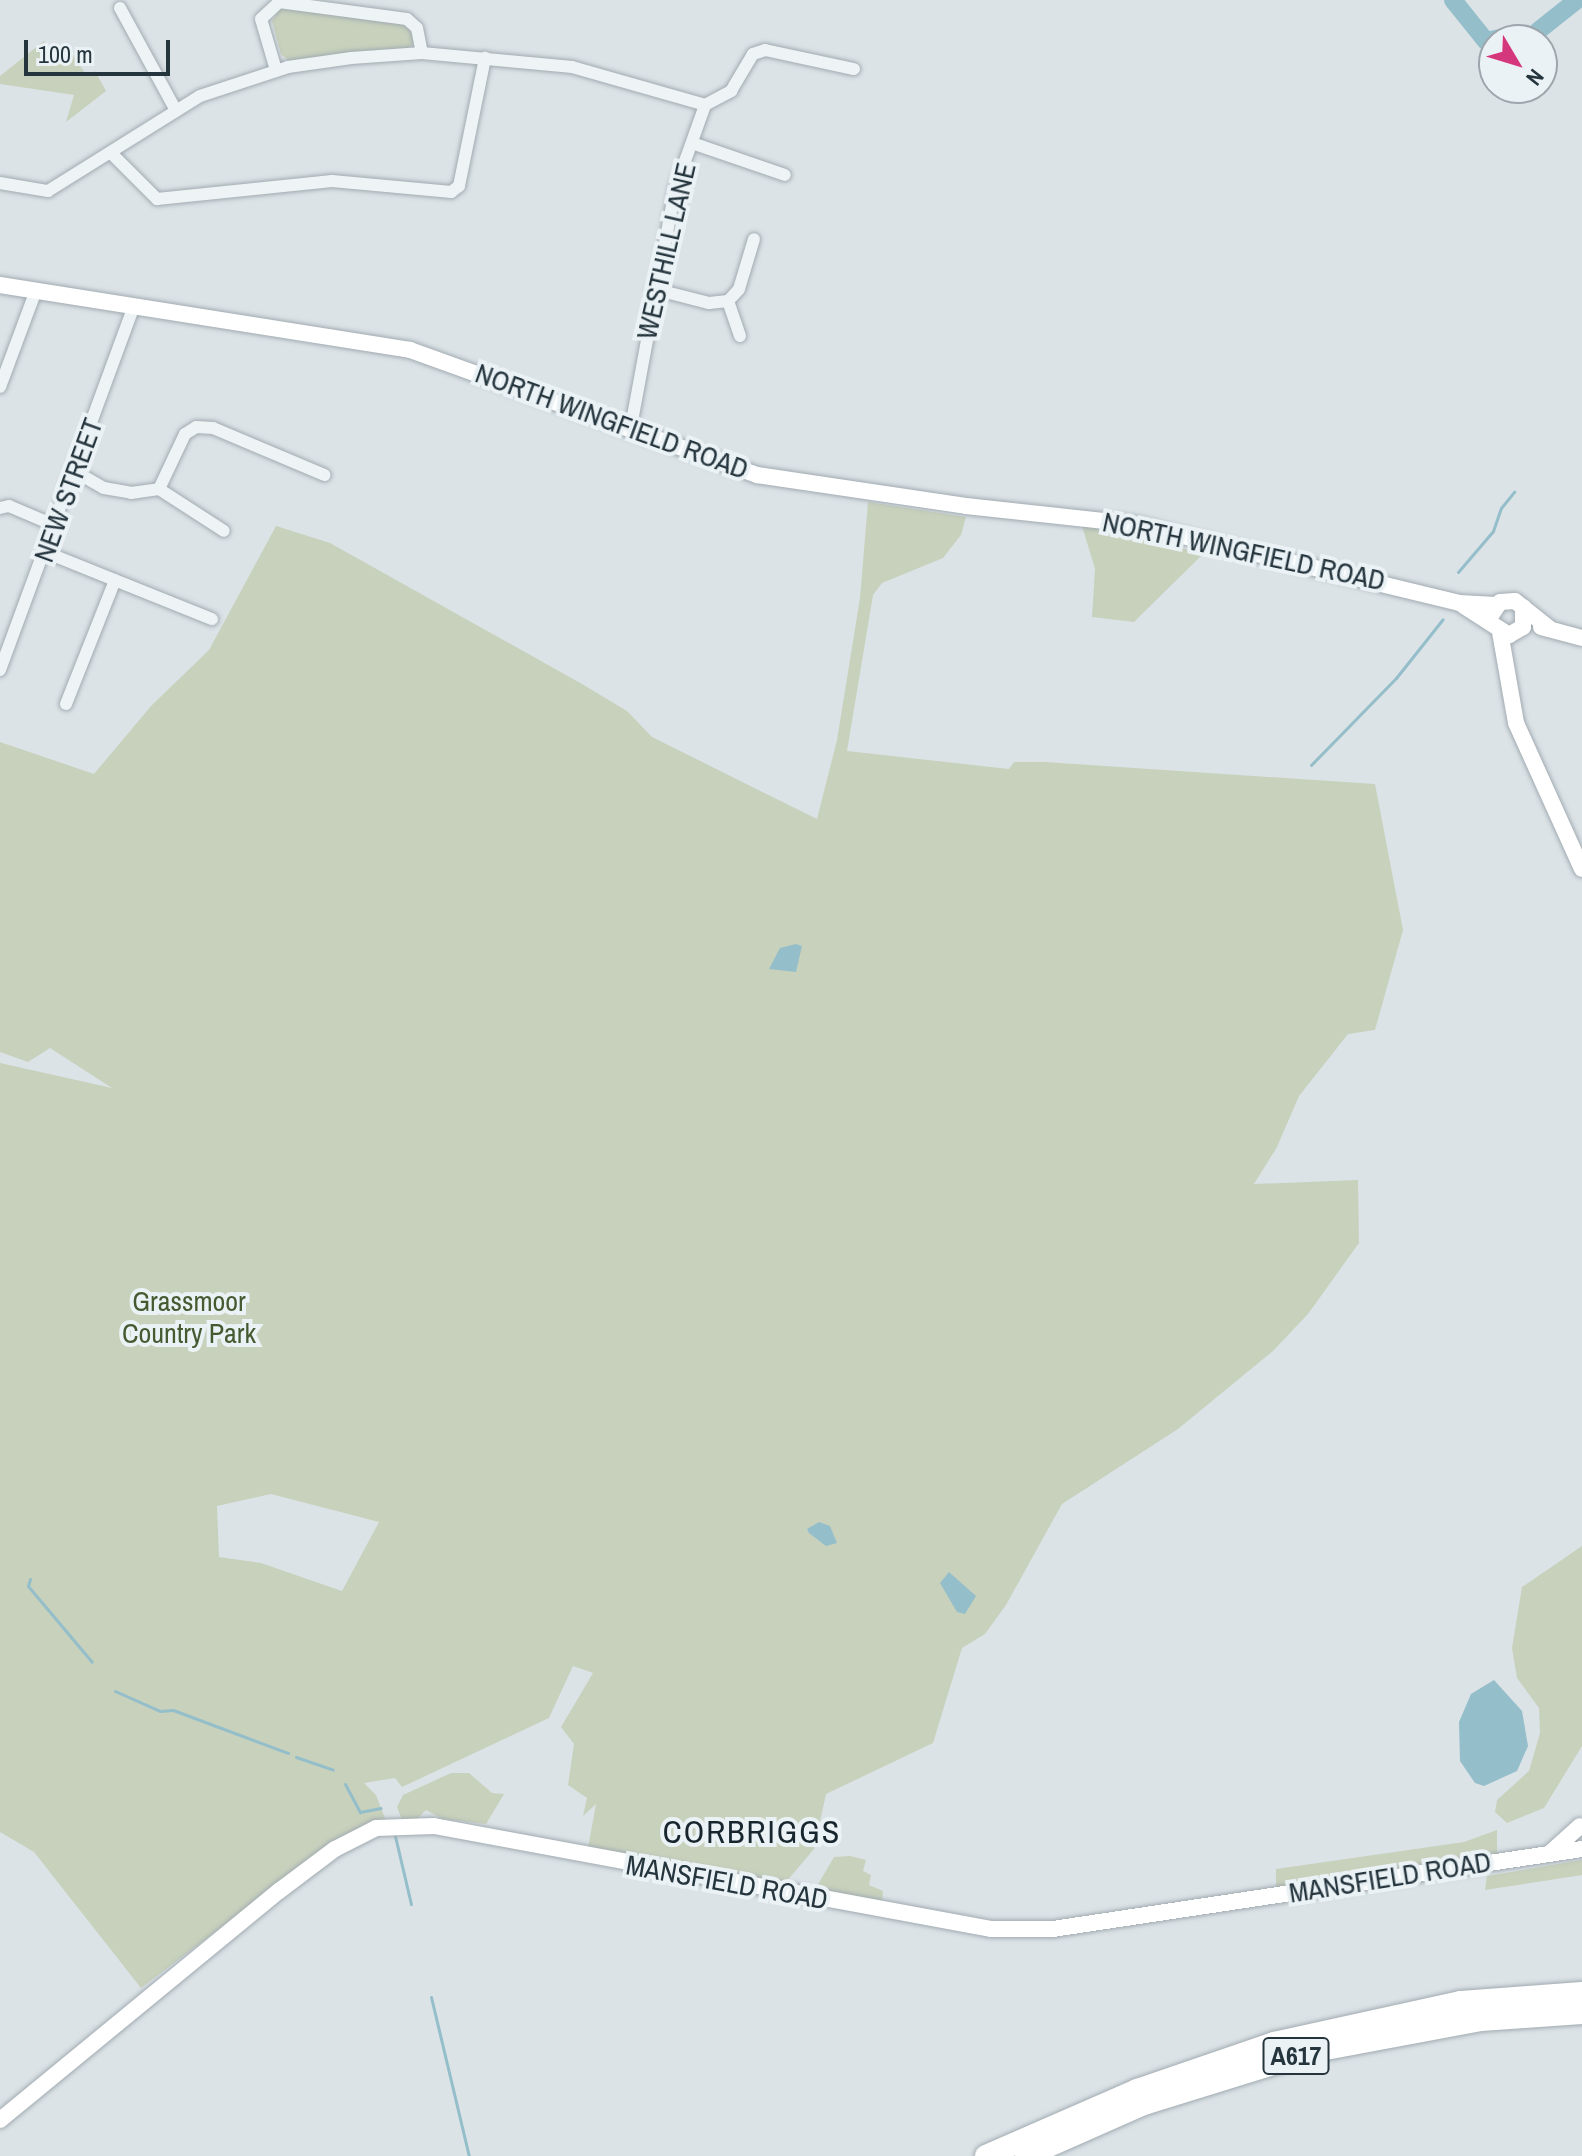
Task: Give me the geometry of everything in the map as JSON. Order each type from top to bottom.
[{"type":"highway","name":"A617","points":[[986,2156],[1137,2090],[1274,2043],[1461,2002],[1582,1993]]},
{"type":"highway","name":"A617","points":[[1026,2156],[1144,2104],[1315,2051],[1481,2020],[1582,2013]]},
{"type":"main road","name":"NORTH WINGFIELD ROAD","points":[[0,285],[133,309],[291,328],[410,350],[547,396],[630,432],[757,475],[966,506],[1133,524],[1459,603],[1496,605],[1510,600],[1523,607]]},
{"type":"main road","name":"NORTH WINGFIELD ROAD","points":[[1459,603],[1496,629]]},
{"type":"main road","points":[[1496,605],[1496,629],[1507,656],[1516,723],[1582,869]]},
{"type":"main road","points":[[1507,656],[1521,630],[1523,607]]},
{"type":"main road","points":[[1523,607],[1549,628]]},
{"type":"main road","points":[[1496,629],[1549,628],[1582,638]]},
{"type":"main road","name":"MANSFIELD ROAD","points":[[0,2120],[315,1863],[357,1836],[385,1827],[434,1826],[991,1929],[1053,1929],[1582,1849]]},
{"type":"main road","points":[[1550,1853],[1581,1829]]},
{"type":"street","points":[[276,70],[261,19],[265,9],[279,2],[407,19],[417,28],[422,53]]},
{"type":"street","points":[[120,8],[175,109]]},
{"type":"street","points":[[0,183],[48,191],[112,154],[175,109],[276,70],[422,53],[485,58],[572,67],[705,105],[731,91],[753,54],[765,50],[854,69]]},
{"type":"street","points":[[112,154],[157,199],[332,181],[451,192],[459,186],[485,58]]},
{"type":"street","name":"WESTHILL LANE","points":[[630,432],[654,289],[675,189],[705,105]]},
{"type":"street","points":[[692,143],[785,175]]},
{"type":"street","points":[[654,289],[709,303],[728,301],[739,289],[754,239]]},
{"type":"street","points":[[0,387],[36,290]]},
{"type":"street","points":[[728,301],[740,336]]},
{"type":"street","name":"NEW STREET","points":[[0,670],[76,472],[133,309]]},
{"type":"street","points":[[159,489],[185,434],[196,427],[213,428],[324,475]]},
{"type":"street","points":[[76,472],[104,488],[131,493],[159,489]]},
{"type":"street","points":[[159,489],[175,504],[224,531]]},
{"type":"street","points":[[0,508],[9,506],[56,526]]},
{"type":"street","points":[[45,552],[212,619]]},
{"type":"street","points":[[66,704],[115,580]]},
{"type":"green space","points":[[281,7],[398,23],[408,28],[416,41],[404,51],[289,61],[281,54],[272,21]]},
{"type":"green space","points":[[44,41],[57,63],[73,55],[87,76],[95,71],[106,91],[66,122],[74,95],[0,84],[0,76]]},
{"type":"green space","name":"Grassmoor Country Park","points":[[868,502],[966,517],[961,535],[943,558],[882,583],[873,595],[847,751],[1009,769],[1014,762],[1045,762],[1375,784],[1403,930],[1375,1030],[1348,1034],[1299,1096],[1277,1147],[1254,1184],[1358,1180],[1359,1243],[1308,1314],[1273,1351],[1178,1429],[1062,1504],[1006,1605],[985,1634],[962,1648],[933,1743],[826,1794],[814,1849],[786,1882],[588,1848],[596,1804],[583,1816],[587,1798],[568,1785],[574,1744],[561,1727],[593,1673],[573,1666],[549,1718],[402,1787],[395,1778],[364,1783],[376,1795],[386,1821],[294,1872],[141,1988],[34,1852],[0,1832],[0,1063],[112,1088],[50,1048],[28,1062],[0,1052],[0,742],[94,774],[151,706],[209,650],[276,526],[330,543],[627,711],[652,737],[817,819],[837,740],[860,598]],"holes":[[[271,1494],[379,1522],[342,1591],[261,1563],[219,1557],[217,1506]]]},
{"type":"green space","points":[[1082,526],[1138,536],[1203,554],[1134,622],[1092,617],[1095,569]]},
{"type":"green space","points":[[1582,1546],[1582,1746],[1544,1808],[1507,1823],[1495,1812],[1497,1800],[1529,1771],[1540,1733],[1539,1708],[1517,1678],[1512,1648],[1522,1587]]},
{"type":"green space","points":[[451,1773],[469,1773],[492,1793],[504,1794],[486,1824],[443,1819],[426,1810],[417,1819],[402,1820],[397,1807],[403,1795]]},
{"type":"green space","points":[[1497,1830],[1497,1858],[1276,1887],[1276,1869],[1464,1842]]},
{"type":"green space","points":[[850,1856],[866,1860],[863,1871],[871,1875],[869,1885],[883,1891],[882,1903],[813,1893],[834,1857]]},
{"type":"green space","points":[[1582,1860],[1582,1875],[1485,1890],[1487,1876]]},
{"type":"water","points":[[796,944],[802,946],[796,972],[769,969],[780,948]]},
{"type":"water","points":[[819,1522],[830,1526],[837,1543],[826,1546],[809,1533],[807,1529]]},
{"type":"water","points":[[949,1572],[976,1596],[965,1614],[957,1612],[940,1583]]},
{"type":"water","points":[[1494,1680],[1522,1711],[1528,1746],[1517,1771],[1484,1786],[1475,1783],[1460,1761],[1459,1722],[1471,1694]]},
{"type":"waterway","points":[[1453,0],[1478,31]]},
{"type":"waterway","points":[[1547,24],[1577,0]]},
{"type":"waterway","points":[[1458,572],[1493,531],[1501,508],[1514,492]]},
{"type":"waterway","points":[[1311,765],[1396,678],[1443,619]]},
{"type":"waterway","points":[[30,1579],[28,1586],[92,1662]]},
{"type":"waterway","points":[[115,1691],[160,1711],[173,1710],[288,1753]]},
{"type":"waterway","points":[[296,1757],[333,1770]]},
{"type":"waterway","points":[[345,1784],[360,1812],[381,1808]]},
{"type":"waterway","points":[[395,1836],[411,1904]]},
{"type":"waterway","points":[[431,1997],[469,2156]]},
{"type":"district","name":"CORBRIGGS","points":[[752,1832]]}]
